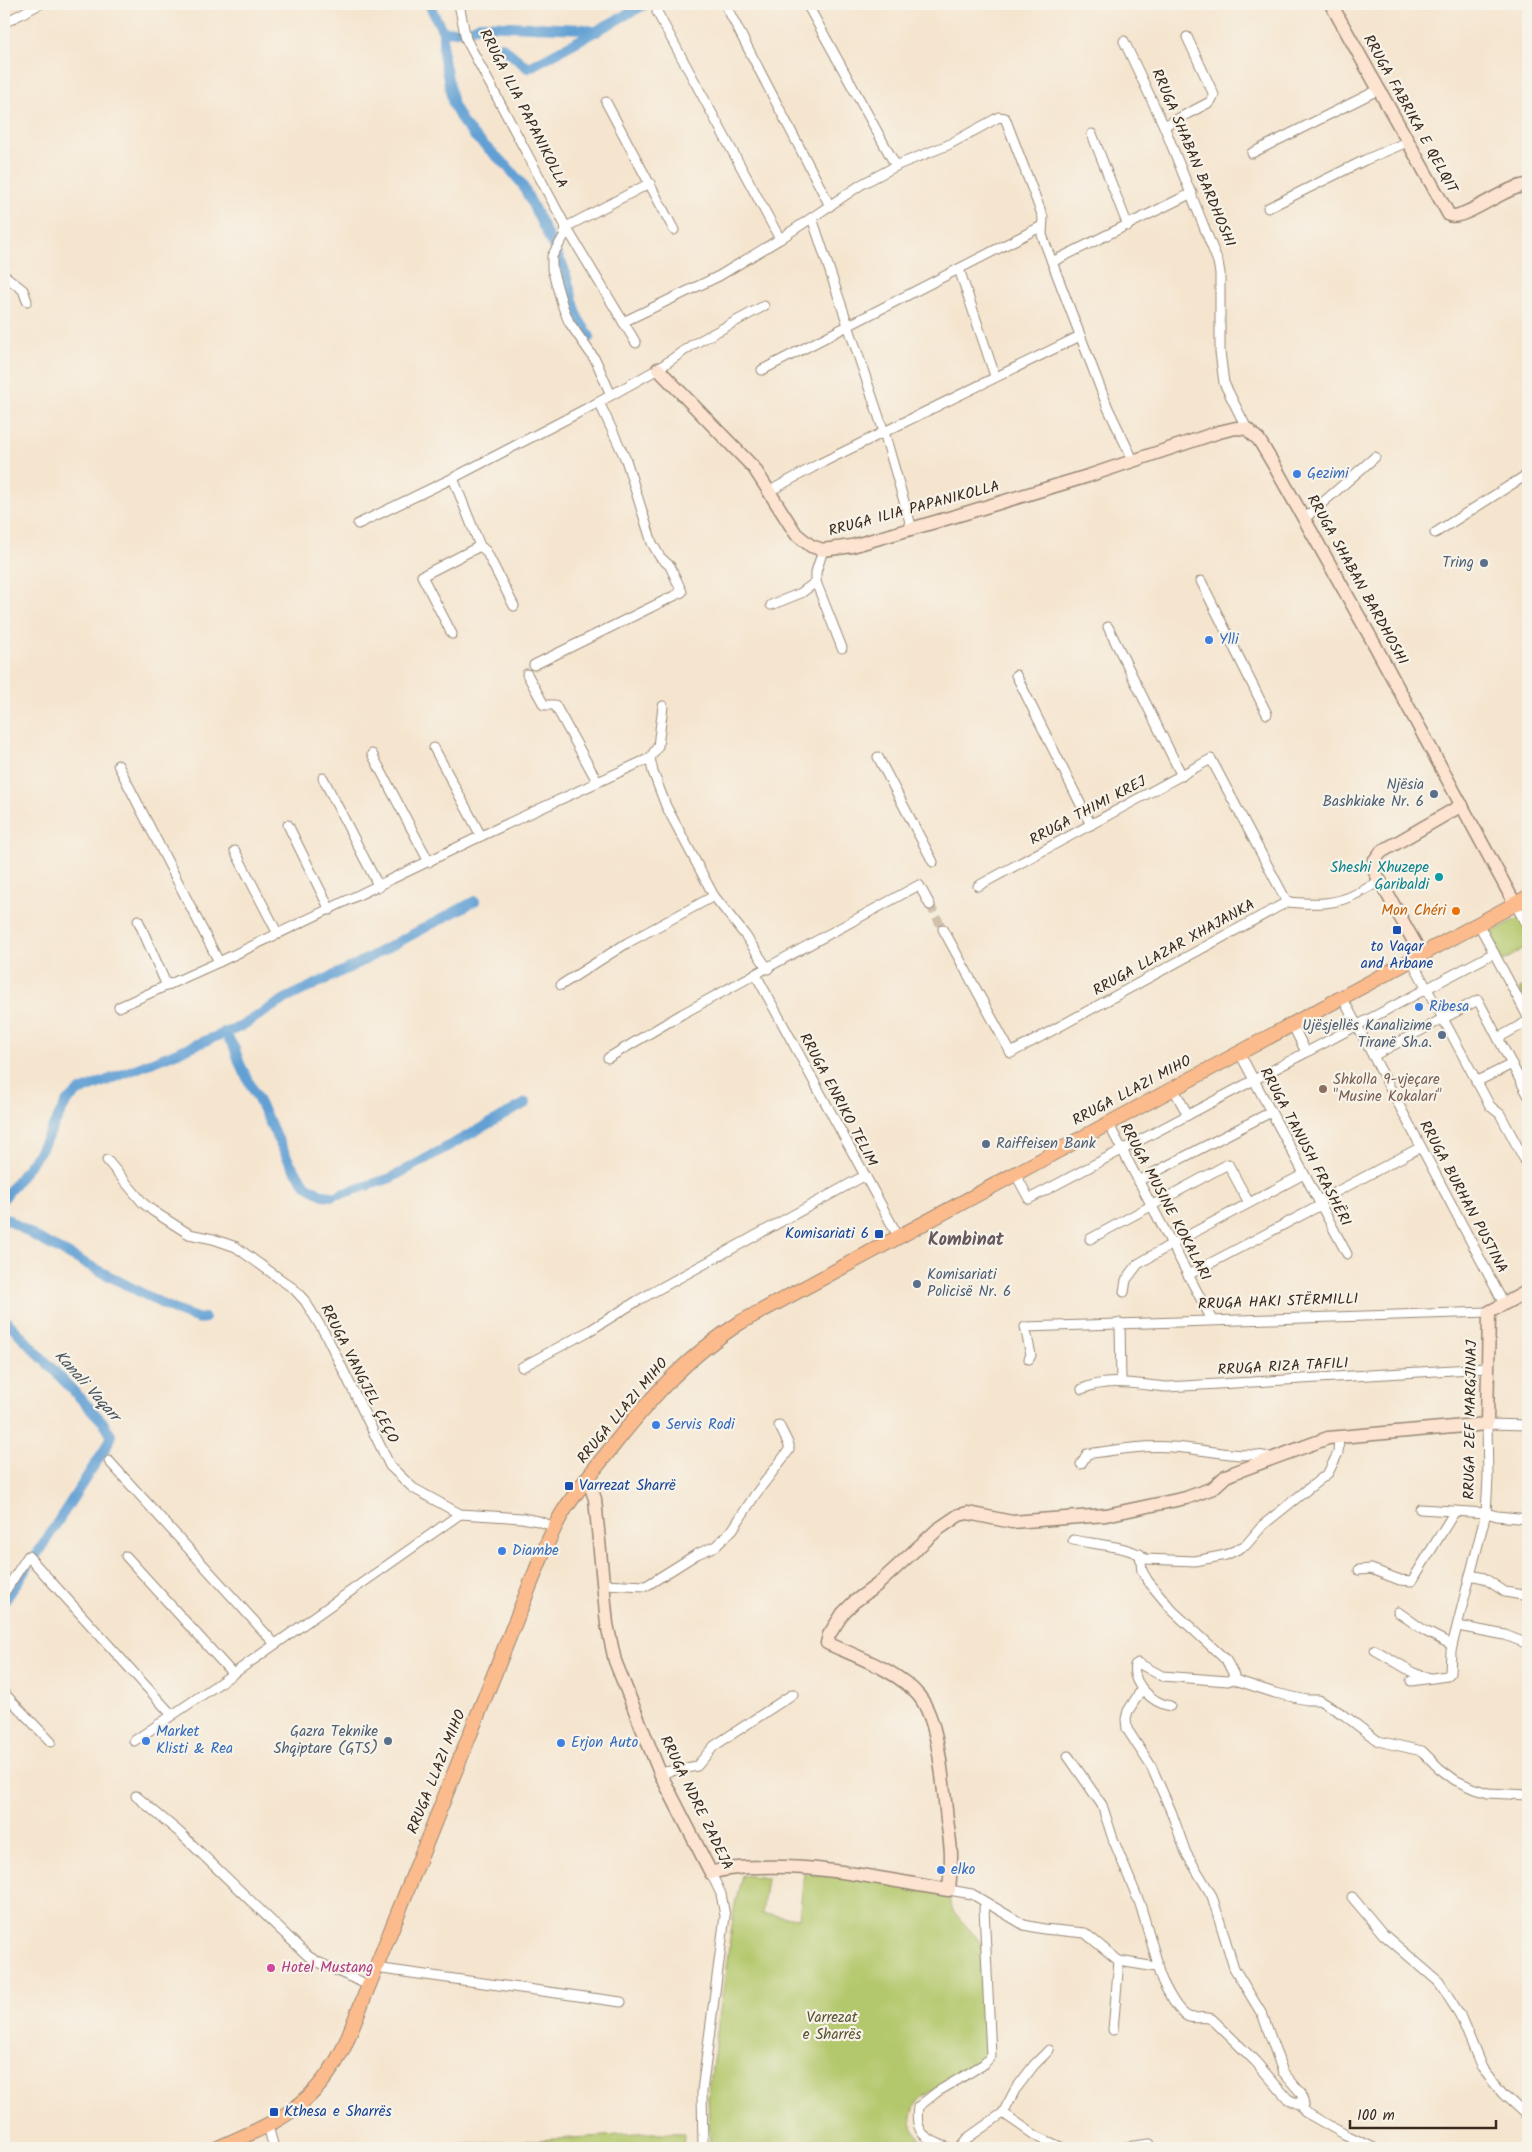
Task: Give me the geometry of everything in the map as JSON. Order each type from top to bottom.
[{"type":"main road","name":"RRUGA LLAZI MIHO","points":[[218,2148],[268,2126],[301,2105],[328,2074],[344,2047],[555,1527],[563,1512],[588,1478],[655,1394],[704,1347],[741,1322],[898,1236],[1528,897]]},
{"type":"street","points":[[4,23],[40,4]]},
{"type":"street","name":"RRUGA ILIA PAPANIKOLLA","points":[[459,4],[466,39],[565,231],[636,343]]},
{"type":"street","points":[[725,4],[830,206]]},
{"type":"street","points":[[807,4],[896,166]]},
{"type":"street","name":"RRUGA FABRIKA E QELQIT","points":[[1331,4],[1446,212],[1452,217],[1460,216],[1507,190],[1528,184]]},
{"type":"street","points":[[657,12],[780,239]]},
{"type":"street","points":[[1164,126],[1210,102],[1214,95],[1187,37]]},
{"type":"street","name":"RRUGA SHABAN BARDHOSHI","points":[[1124,41],[1164,126],[1192,192],[1218,262],[1220,273],[1220,352],[1224,383],[1248,428],[1259,440],[1304,519],[1462,805],[1514,904]]},
{"type":"street","points":[[1252,153],[1378,90]]},
{"type":"street","points":[[606,102],[674,230]]},
{"type":"street","points":[[623,322],[719,276],[780,239],[862,184],[896,166],[948,145],[999,116],[1005,118],[1043,217],[1042,235],[1052,262],[1108,408],[1133,460]]},
{"type":"street","points":[[1092,134],[1128,226]]},
{"type":"street","points":[[1268,208],[1364,160],[1407,142]]},
{"type":"street","points":[[611,395],[596,361],[569,322],[552,270],[552,256],[565,231],[650,183]]},
{"type":"street","points":[[1052,262],[1128,226],[1192,192]]},
{"type":"street","points":[[812,218],[884,432],[912,529]]},
{"type":"street","points":[[762,370],[1042,226]]},
{"type":"street","points":[[959,269],[994,376]]},
{"type":"street","points":[[4,275],[23,290],[27,301]]},
{"type":"street","points":[[358,524],[453,478],[599,402],[658,369],[692,345],[764,306]]},
{"type":"street","points":[[768,492],[818,464],[994,376],[1080,336]]},
{"type":"street","name":"RRUGA ILIA PAPANIKOLLA","points":[[658,369],[754,468],[796,534],[811,546],[824,550],[852,546],[912,529],[1079,479],[1219,432],[1236,428],[1248,428]]},
{"type":"street","points":[[534,665],[682,592],[670,566],[660,556],[652,543],[626,460],[599,402]]},
{"type":"street","points":[[1304,519],[1375,457]]},
{"type":"street","points":[[1436,533],[1528,474]]},
{"type":"street","points":[[453,478],[480,546],[486,551],[514,606]]},
{"type":"street","points":[[452,634],[422,576],[480,546]]},
{"type":"street","points":[[824,550],[816,572],[816,582],[842,648]]},
{"type":"street","points":[[1201,581],[1266,714]]},
{"type":"street","points":[[771,605],[801,593],[816,582]]},
{"type":"street","points":[[1108,627],[1182,776]]},
{"type":"street","points":[[527,674],[544,705],[555,705],[597,782]]},
{"type":"street","points":[[1016,675],[1091,825]]},
{"type":"street","points":[[119,1007],[220,962],[379,887],[481,836],[650,758],[658,746],[663,706]]},
{"type":"street","points":[[434,748],[481,836]]},
{"type":"street","points":[[372,754],[429,862]]},
{"type":"street","points":[[878,757],[933,862]]},
{"type":"street","points":[[650,758],[653,772],[666,806],[714,896],[745,935],[768,969]]},
{"type":"street","name":"RRUGA THIMI KREJ","points":[[978,886],[1211,759],[1287,902]]},
{"type":"street","points":[[118,766],[220,962]]},
{"type":"street","points":[[324,778],[379,887]]},
{"type":"street","points":[[1462,805],[1377,856],[1374,866],[1416,957],[1427,988],[1476,1082],[1490,1106],[1500,1114],[1528,1166]]},
{"type":"street","points":[[288,825],[330,910]]},
{"type":"street","points":[[235,851],[278,934]]},
{"type":"street","points":[[1287,902],[1322,904],[1344,900],[1380,881]]},
{"type":"street","points":[[608,1058],[682,1014],[768,969],[919,885],[930,905]]},
{"type":"street","points":[[561,985],[619,948],[714,896]]},
{"type":"street","name":"RRUGA LLAZAR XHAJANKA","points":[[943,929],[1011,1053],[1287,902]]},
{"type":"street","points":[[1514,904],[1528,927]]},
{"type":"street","points":[[138,920],[167,986]]},
{"type":"street","points":[[1478,923],[1528,1017]]},
{"type":"street","points":[[1015,1173],[1029,1199],[1494,953]]},
{"type":"street","name":"RRUGA ENRIKO TELIM","points":[[756,975],[898,1236]]},
{"type":"street","name":"RRUGA BURHAN PUSTINA","points":[[1342,997],[1504,1304]]},
{"type":"street","points":[[1373,1056],[1478,1000],[1528,1094]]},
{"type":"street","points":[[1498,1038],[1528,1021]]},
{"type":"street","points":[[1292,1024],[1306,1052]]},
{"type":"street","name":"RRUGA TANUSH FRASHËRI","points":[[1239,1052],[1347,1254]]},
{"type":"street","points":[[1476,1082],[1512,1064]]},
{"type":"street","points":[[1173,1088],[1188,1115]]},
{"type":"street","points":[[1138,1181],[1271,1112]]},
{"type":"street","name":"RRUGA MUSINE KOKALARI","points":[[1108,1123],[1212,1320]]},
{"type":"street","points":[[1188,1275],[1421,1147]]},
{"type":"street","name":"RRUGA VANGJEL ÇEÇO","points":[[107,1160],[153,1211],[189,1234],[220,1241],[236,1247],[294,1289],[305,1301],[327,1337],[390,1466],[412,1488],[460,1514],[522,1518],[555,1527]]},
{"type":"street","points":[[1090,1239],[1228,1164],[1249,1203]]},
{"type":"street","points":[[1124,1292],[1126,1280],[1133,1269],[1172,1244],[1304,1174]]},
{"type":"street","points":[[522,1367],[589,1331],[637,1301],[864,1176]]},
{"type":"street","name":"RRUGA HAKI STËRMILLI","points":[[1029,1360],[1031,1355],[1024,1327],[1489,1312],[1528,1291]]},
{"type":"street","name":"RRUGA ZEF MARGJINAJ","points":[[1433,1678],[1450,1673],[1452,1645],[1486,1513],[1489,1312]]},
{"type":"street","points":[[1120,1323],[1120,1382]]},
{"type":"street","name":"RRUGA RIZA TAFILI","points":[[1082,1389],[1090,1386],[1120,1382],[1167,1387],[1487,1368]]},
{"type":"street","points":[[949,1890],[951,1856],[940,1762],[931,1718],[927,1708],[912,1689],[879,1667],[827,1643],[829,1635],[843,1613],[915,1552],[937,1530],[960,1515],[968,1513],[1012,1522],[1106,1515],[1168,1502],[1203,1492],[1218,1485],[1226,1476],[1328,1438],[1487,1424],[1528,1425]]},
{"type":"street","points":[[603,1584],[646,1586],[720,1542],[733,1529],[755,1495],[789,1450],[789,1445],[779,1425]]},
{"type":"street","points":[[1073,1540],[1140,1554],[1145,1559],[1195,1561],[1226,1555],[1246,1545],[1263,1525],[1328,1473],[1338,1453],[1340,1436]]},
{"type":"street","points":[[1081,1464],[1087,1454],[1124,1448],[1159,1447],[1173,1447],[1232,1455],[1258,1455],[1272,1459]]},
{"type":"street","points":[[109,1461],[275,1644]]},
{"type":"street","name":"RRUGA NDRE ZADEJA","points":[[588,1478],[595,1499],[609,1635],[615,1661],[660,1773],[721,1894],[725,1916],[702,2091],[703,2148]]},
{"type":"street","points":[[1420,1509],[1486,1513],[1528,1519]]},
{"type":"street","points":[[1359,1570],[1371,1569],[1400,1580],[1412,1581],[1455,1511]]},
{"type":"street","points":[[134,1741],[233,1674],[460,1514]]},
{"type":"street","points":[[1140,1554],[1142,1571],[1148,1581],[1172,1610],[1226,1660],[1234,1675],[1232,1680]]},
{"type":"street","points":[[4,1593],[28,1556],[172,1715]]},
{"type":"street","points":[[126,1556],[233,1674]]},
{"type":"street","points":[[1470,1575],[1484,1578],[1505,1592],[1528,1596]]},
{"type":"street","points":[[1398,1612],[1425,1631],[1452,1645]]},
{"type":"street","points":[[1458,1626],[1505,1635],[1528,1644]]},
{"type":"street","points":[[1375,1650],[1416,1674],[1433,1678]]},
{"type":"street","points":[[1170,1706],[1156,1702],[1142,1689],[1134,1670],[1135,1665],[1138,1663],[1162,1676],[1232,1680],[1275,1694],[1307,1700],[1319,1700],[1344,1714],[1378,1741],[1422,1751],[1454,1780],[1488,1793],[1528,1795]]},
{"type":"street","points":[[1411,1681],[1433,1678]]},
{"type":"street","points":[[1142,1689],[1128,1711],[1126,1719],[1127,1729],[1151,1766],[1171,1811],[1186,1853],[1212,1896],[1234,1968],[1263,2016],[1283,2072],[1303,2097],[1304,2105],[1302,2106]]},
{"type":"street","points":[[4,1693],[51,1742]]},
{"type":"street","points":[[660,1773],[697,1766],[714,1746],[794,1694]]},
{"type":"street","points":[[1068,1756],[1102,1805],[1113,1839],[1140,1904],[1157,1961],[1156,1967],[1167,1990],[1182,2013],[1194,2018],[1212,2019],[1255,2061],[1288,2099],[1302,2106],[1305,2112],[1374,2148]]},
{"type":"street","points":[[136,1796],[178,1832],[308,1956],[368,1985]]},
{"type":"street","points":[[711,1872],[754,1867],[812,1868],[866,1874],[972,1894],[1024,1925],[1044,1930],[1085,1932],[1119,1961],[1156,1967]]},
{"type":"street","points":[[1352,1897],[1384,1934],[1439,1982],[1460,2015],[1482,2068],[1503,2094],[1528,2117]]},
{"type":"street","points":[[949,2148],[926,2138],[919,2130],[916,2118],[918,2107],[927,2099],[984,2064],[991,2056],[984,1908],[986,1902]]},
{"type":"street","points":[[1113,2030],[1119,1961]]},
{"type":"street","points":[[375,1968],[621,2002]]},
{"type":"street","points":[[960,2148],[969,2137],[1003,2113],[1015,2090],[1049,2050]]},
{"type":"street","points":[[1003,2113],[1036,2136],[1063,2148]]},
{"type":"street","points":[[268,2126],[274,2148]]},
{"type":"street","points":[[1119,2148],[1150,2144]]},
{"type":"green space","points":[[1522,916],[1528,927],[1528,946],[1500,963],[1485,936]]},
{"type":"green space","points":[[1528,984],[1528,1006],[1519,989]]},
{"type":"green space","name":"Varrezat e Sharrës","points":[[804,1873],[862,1879],[949,1895],[953,1911],[984,1946],[987,2056],[983,2061],[922,2097],[915,2105],[912,2113],[912,2127],[916,2133],[921,2139],[937,2148],[710,2148],[708,2097],[735,1904],[742,1875],[767,1878],[762,1914],[799,1918]]},
{"type":"green space","points":[[653,2133],[685,2133],[682,2148],[409,2148]]},
{"type":"waterway","points":[[429,4],[443,32],[443,54],[453,105],[463,123],[474,136],[507,166],[522,184],[564,268],[578,318],[590,337]]},
{"type":"waterway","points":[[501,46],[528,68],[646,4]]},
{"type":"waterway","points":[[443,32],[470,30],[480,25],[585,29],[597,32]]},
{"type":"waterway","points":[[4,1198],[40,1151],[67,1101],[78,1092],[240,1027],[285,999],[357,964],[475,901]]},
{"type":"waterway","points":[[224,1032],[234,1047],[240,1064],[290,1163],[306,1185],[323,1195],[333,1196]]},
{"type":"waterway","points":[[341,1194],[391,1178],[526,1103]]},
{"type":"waterway","points":[[4,1217],[41,1240],[172,1309],[199,1319],[205,1318]]},
{"type":"waterway","name":"Kanali Vaqarr","points":[[4,1318],[103,1422],[111,1435],[106,1447],[35,1557]]},
{"type":"waterway","points":[[4,1602],[27,1568]]},
{"type":"tunnel","points":[[930,905],[943,929]]},
{"type":"place","name":"Gezimi","points":[[1297,474]]},
{"type":"place","name":"Tring","points":[[1484,563]]},
{"type":"place","name":"Ylli","points":[[1209,640]]},
{"type":"place","name":"Njësia Bashkiake Nr. 6","points":[[1434,794]]},
{"type":"place","name":"Sheshi Xhuzepe Garibaldi","points":[[1439,877]]},
{"type":"place","name":"Mon Chéri","points":[[1456,911]]},
{"type":"place","name":"to Vaqar and Arbane","points":[[1397,930]]},
{"type":"place","name":"Ribesa","points":[[1419,1007]]},
{"type":"place","name":"Ujësjellës Kanalizime Tiranë Sh.a.","points":[[1442,1035]]},
{"type":"place","name":"Shkolla 9-vjeçare \"Musine Kokalari\"","points":[[1323,1089]]},
{"type":"place","name":"Raiffeisen Bank","points":[[986,1144]]},
{"type":"place","name":"Komisariati 6","points":[[879,1234]]},
{"type":"place","name":"Komisariati Policisë Nr. 6","points":[[917,1284]]},
{"type":"place","name":"Servis Rodi","points":[[656,1425]]},
{"type":"place","name":"Varrezat Sharrë","points":[[569,1486]]},
{"type":"place","name":"Diambe","points":[[502,1551]]},
{"type":"place","name":"Market Klisti & Rea","points":[[146,1741]]},
{"type":"place","name":"Gazra Teknike Shqiptare (GTS)","points":[[388,1741]]},
{"type":"place","name":"Erjon Auto","points":[[561,1743]]},
{"type":"place","name":"elko","points":[[941,1870]]},
{"type":"place","name":"Hotel Mustang","points":[[271,1968]]},
{"type":"place","name":"Kthesa e Sharrës","points":[[274,2112]]},
{"type":"district","name":"Kombinat","points":[[966,1240]]}]
